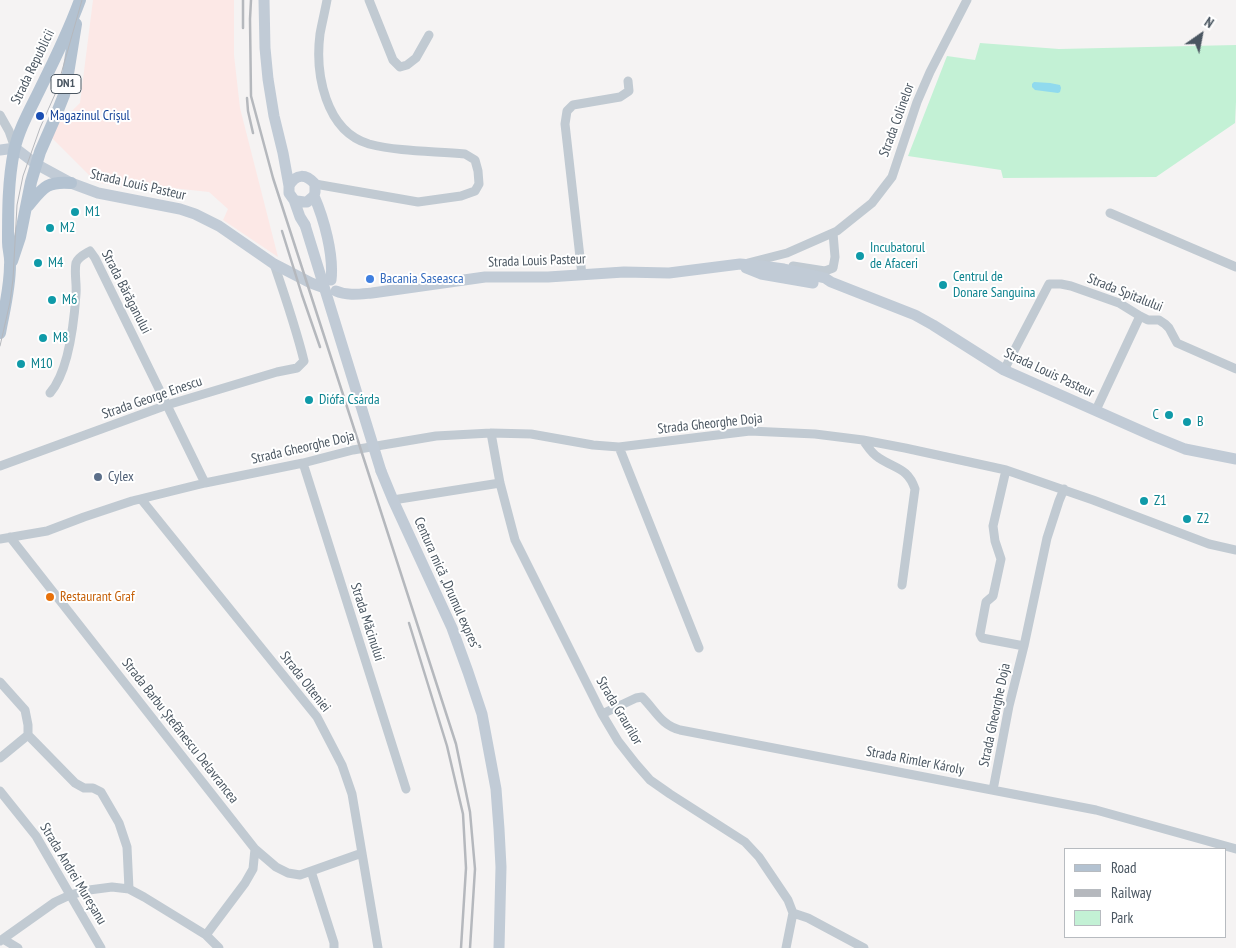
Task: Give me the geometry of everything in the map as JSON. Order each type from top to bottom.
[{"type":"main road","name":"Strada Republicii","points":[[10,176],[20,152],[28,112],[50,70],[80,0]]},
{"type":"main road","name":"Strada Republicii","points":[[11,264],[36,164],[64,95],[80,0]]},
{"type":"main road","points":[[264,0],[268,79],[289,193],[318,207],[330,256],[326,284]]},
{"type":"main road","points":[[0,150],[20,152]]},
{"type":"main road","name":"Strada Louis Pasteur","points":[[20,152],[36,164],[70,183],[98,193],[171,207],[195,214],[219,226],[274,264],[326,284],[324,292],[328,295],[336,291],[342,294],[372,293],[485,277],[548,277],[624,272],[669,273],[740,264],[785,267],[826,278],[831,282],[914,315],[1004,370],[1153,436],[1185,449],[1236,459]]},
{"type":"main road","points":[[283,153],[301,176],[309,178],[315,184],[315,192],[305,200]]},
{"type":"main road","points":[[0,164],[10,176]]},
{"type":"main road","name":"DN1","points":[[0,333],[11,264],[8,247],[10,176]]},
{"type":"main road","points":[[289,186],[294,179],[301,176]]},
{"type":"main road","points":[[26,208],[39,192],[52,183],[70,183]]},
{"type":"main road","name":"Centura mică „Drumul expres”","points":[[305,200],[298,213],[305,225],[381,471],[452,628],[482,714],[496,789],[499,828],[501,867],[499,948]]},
{"type":"main road","name":"Strada Louis Pasteur","points":[[740,264],[748,270],[761,274],[818,284],[831,282]]},
{"type":"street","points":[[315,184],[418,202],[461,196],[475,191],[480,184],[475,160],[465,154],[395,149],[368,144],[349,134],[339,124],[331,111],[323,91],[319,62],[320,34],[327,0]]},
{"type":"street","points":[[369,0],[393,60],[400,67],[407,65],[416,58],[429,35]]},
{"type":"street","name":"Strada Colinelor","points":[[740,264],[787,253],[833,233],[872,203],[892,177],[930,72],[967,0]]},
{"type":"street","points":[[582,275],[565,124],[567,111],[573,105],[620,96],[629,91],[628,81]]},
{"type":"street","points":[[0,115],[20,152]]},
{"type":"street","points":[[1110,212],[1236,266]]},
{"type":"street","points":[[787,253],[785,267],[825,271],[833,268],[835,257],[833,233]]},
{"type":"street","name":"Strada Bărăganului","points":[[50,393],[56,386],[70,346],[76,293],[76,264],[80,256],[90,251],[205,483]]},
{"type":"street","name":"Strada George Enescu","points":[[0,466],[167,406],[277,372],[298,368],[304,361],[274,264]]},
{"type":"street","name":"Strada Spitalului","points":[[1004,370],[1049,284],[1061,284],[1079,289],[1119,303],[1148,320],[1159,320],[1169,328],[1178,343],[1236,369]]},
{"type":"street","points":[[1096,410],[1140,316]]},
{"type":"street","name":"Strada Gheorghe Doja","points":[[0,539],[47,531],[116,506],[205,483],[302,463],[353,450],[436,436],[491,433],[531,434],[593,445],[619,447],[750,431],[815,434],[863,440],[1006,470],[1064,489],[1209,544],[1236,550]]},
{"type":"street","name":"Strada Graurilor","points":[[491,433],[500,483],[515,540],[602,714],[618,741],[650,780],[745,842],[759,857],[788,900],[793,913]]},
{"type":"street","points":[[863,440],[870,451],[878,458],[902,470],[912,478],[915,488],[902,586]]},
{"type":"street","points":[[619,447],[699,648]]},
{"type":"street","name":"Strada Măcinului","points":[[302,463],[406,789]]},
{"type":"street","name":"Strada Gheorghe Doja","points":[[1006,470],[993,526],[995,542],[1001,559],[993,596],[986,602],[980,634],[982,638],[1024,646]]},
{"type":"street","name":"Centura mică „Drumul expres”","points":[[393,500],[500,483]]},
{"type":"street","name":"Strada Gheorghe Doja","points":[[993,790],[1009,706],[1048,538],[1064,489]]},
{"type":"street","name":"Strada Olteniei","points":[[141,499],[317,717],[342,765],[352,794],[378,948]]},
{"type":"street","name":"Strada Barbu Ștefănescu Delavrancea","points":[[10,537],[255,849],[276,867],[288,873],[300,875],[362,853]]},
{"type":"street","points":[[0,682],[25,710],[28,735],[75,783],[84,788],[93,788],[101,792],[119,823],[127,847],[129,889]]},
{"type":"street","name":"Strada Rimler Károly","points":[[602,714],[642,697],[664,723],[671,727],[1096,810],[1236,849]]},
{"type":"street","points":[[0,758],[28,735]]},
{"type":"street","name":"Strada Andrei Mureșanu","points":[[0,791],[36,836],[101,948]]},
{"type":"street","points":[[206,935],[245,883],[253,869],[255,849]]},
{"type":"street","points":[[311,871],[334,948]]},
{"type":"street","points":[[18,948],[2,940],[55,902],[70,895],[89,890],[112,887],[129,889],[144,896],[206,935],[216,947]]},
{"type":"street","points":[[786,948],[793,913],[808,918],[864,948]]},
{"type":"shaded area","points":[[93,0],[234,0],[234,55],[240,108],[278,257],[223,220],[228,209],[209,192],[135,184],[134,190],[96,182],[48,134],[80,103]]},
{"type":"green space","points":[[980,43],[1059,49],[1236,45],[1235,123],[1156,177],[1003,178],[1001,170],[908,156],[947,56],[975,60]]},
{"type":"water","points":[[1034,82],[1060,85],[1060,92],[1035,90],[1032,87]]},
{"type":"tram line","points":[[0,346],[10,302],[17,205],[23,176],[40,128],[56,92],[82,0]]},
{"type":"railway","points":[[243,0],[243,28]]},
{"type":"railway","points":[[251,0],[251,96],[273,178],[456,744],[470,812],[475,869],[470,948]]},
{"type":"railway","points":[[247,98],[253,133]]},
{"type":"railway","points":[[282,231],[320,347]]},
{"type":"railway","points":[[409,623],[447,746],[463,814],[466,868],[461,948]]},
{"type":"place","name":"Magazinul Crișul","points":[[40,116]]},
{"type":"place","name":"M1","points":[[75,212]]},
{"type":"place","name":"M2","points":[[50,228]]},
{"type":"place","name":"Incubatorul de Afaceri","points":[[860,256]]},
{"type":"place","name":"M4","points":[[38,263]]},
{"type":"place","name":"Bacania Saseasca","points":[[370,279]]},
{"type":"place","name":"Centrul de Donare Sanguina","points":[[943,285]]},
{"type":"place","name":"M6","points":[[52,300]]},
{"type":"place","name":"M8","points":[[43,338]]},
{"type":"place","name":"M10","points":[[21,364]]},
{"type":"place","name":"Diófa Csárda","points":[[309,400]]},
{"type":"place","name":"C","points":[[1169,415]]},
{"type":"place","name":"B","points":[[1187,422]]},
{"type":"place","name":"Cylex","points":[[98,477]]},
{"type":"place","name":"Z1","points":[[1144,501]]},
{"type":"place","name":"Z2","points":[[1187,519]]},
{"type":"place","name":"Restaurant Graf","points":[[50,597]]}]
